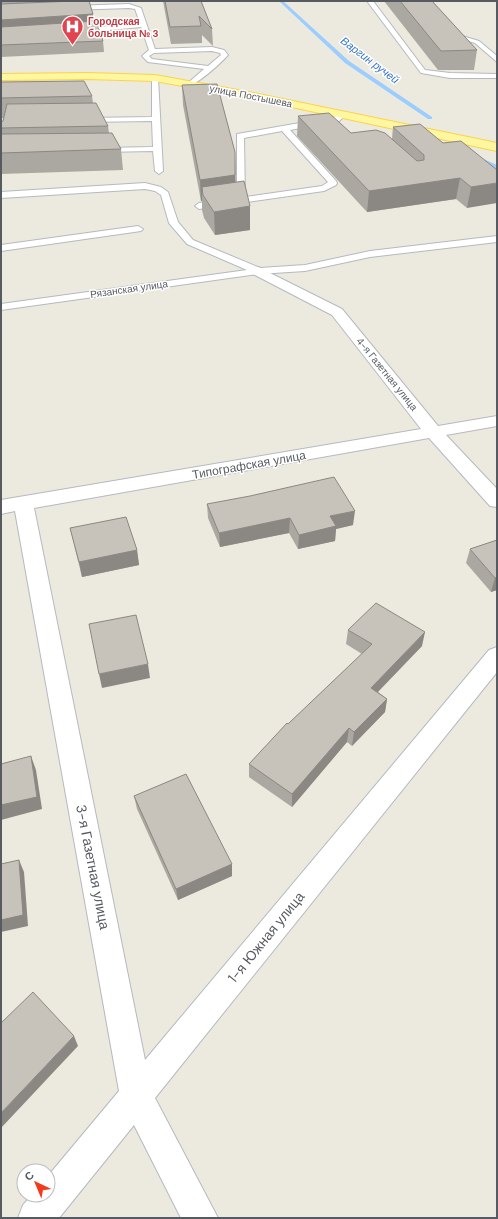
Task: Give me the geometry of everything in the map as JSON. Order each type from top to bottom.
[{"type":"main road","name":"улица Постышева","points":[[1,77],[87,76],[156,78],[190,84],[338,121],[450,143],[497,147]]},
{"type":"street","name":"4-я Газетная улица","points":[[258,271],[337,312],[434,433],[497,501]]},
{"type":"street","name":"Типографская улица","points":[[12,505],[497,421]]},
{"type":"street","name":"3-я Газетная улица","points":[[12,505],[136,1096],[200,1218]]},
{"type":"street","name":"1-я Южная улица","points":[[36,1218],[497,656]]},
{"type":"lane","points":[[370,1],[423,72],[466,76],[497,76]]},
{"type":"lane","points":[[426,1],[457,36],[477,42],[497,60]]},
{"type":"lane","points":[[65,9],[129,6],[138,8],[142,25],[152,51]]},
{"type":"lane","points":[[71,31],[142,25]]},
{"type":"lane","points":[[190,84],[211,68],[225,55],[222,51],[212,49],[152,51],[145,56],[150,61],[211,68]]},
{"type":"lane","points":[[156,78],[157,149],[159,172]]},
{"type":"lane","points":[[78,120],[157,119]]},
{"type":"lane","points":[[241,200],[240,136],[284,128],[338,121]]},
{"type":"lane","points":[[199,206],[324,188],[333,183],[284,128]]},
{"type":"lane","points":[[94,150],[157,149]]},
{"type":"lane","points":[[1,195],[145,186],[158,189],[165,194],[174,223],[190,242],[258,271]]},
{"type":"lane","points":[[1,248],[138,229]]},
{"type":"lane","name":"Рязанская улица","points":[[1,307],[258,271],[305,268],[370,254],[497,239]]},
{"type":"building","points":[[89,1],[93,14],[1,20],[1,4]]},
{"type":"building","points":[[165,1],[201,1],[212,29],[199,16],[201,26],[170,27]]},
{"type":"building","points":[[400,1],[432,1],[477,50],[441,51]]},
{"type":"building","points":[[96,21],[103,41],[1,45],[1,27]]},
{"type":"building","points":[[84,81],[92,96],[1,98],[1,82]]},
{"type":"building","points":[[217,84],[235,152],[235,175],[200,180],[182,85]]},
{"type":"building","points":[[96,103],[108,126],[1,128],[1,122],[3,121],[7,104]]},
{"type":"building","points":[[329,113],[351,133],[376,130],[385,133],[417,161],[424,160],[424,155],[393,127],[420,124],[443,143],[461,141],[497,170],[497,183],[471,187],[460,178],[369,191],[298,116]]},
{"type":"building","points":[[112,133],[121,149],[1,153],[1,134]]},
{"type":"building","points":[[244,181],[250,206],[214,212],[203,195],[202,187]]},
{"type":"building","points":[[334,477],[355,511],[330,516],[336,526],[299,535],[290,518],[219,533],[207,504],[250,496]]},
{"type":"building","points":[[126,517],[137,550],[79,562],[70,528]]},
{"type":"building","points":[[497,540],[497,577],[495,578],[470,549]]},
{"type":"building","points":[[376,603],[425,632],[371,688],[387,699],[354,732],[349,728],[292,794],[249,764],[287,723],[288,724],[372,644],[348,630]]},
{"type":"building","points":[[136,615],[148,664],[99,674],[89,624]]},
{"type":"building","points":[[31,756],[37,797],[1,805],[1,764]]},
{"type":"building","points":[[186,774],[232,864],[176,889],[134,796]]},
{"type":"building","points":[[19,860],[23,915],[1,920],[1,864]]},
{"type":"building","points":[[33,992],[74,1036],[1,1113],[1,1023]]},
{"type":"waterway","name":"Варгин ручей","points":[[281,1],[347,62],[430,118]]},
{"type":"waterway","name":"Варгин ручей","points":[[477,158],[497,167]]},
{"type":"place","name":"Городская больница № 3","points":[[73,46]]}]
